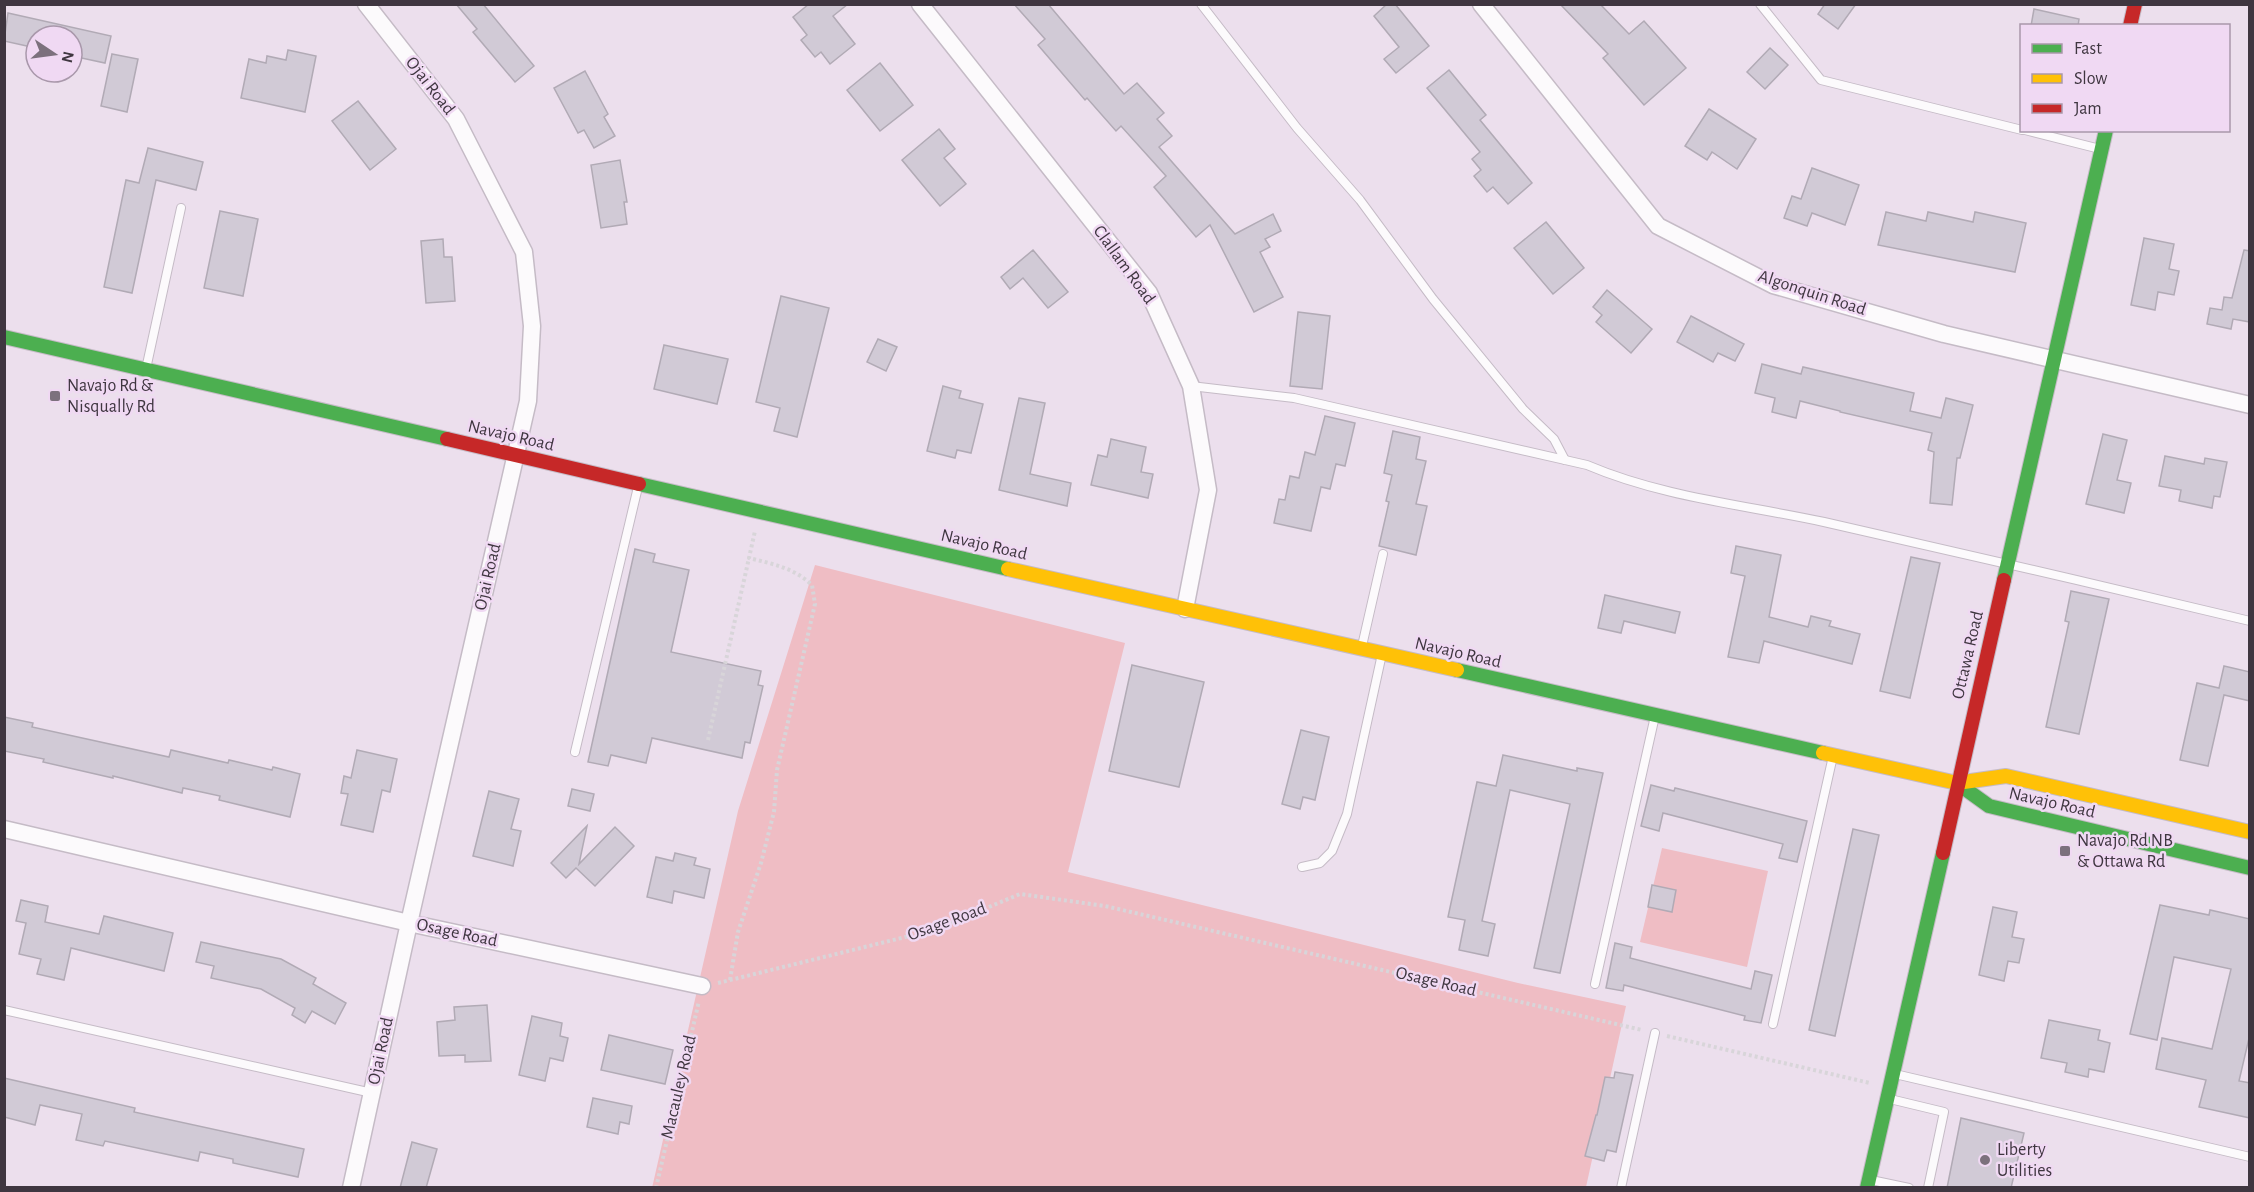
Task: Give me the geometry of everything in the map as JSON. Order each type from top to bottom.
[{"type":"main road","points":[[2130,24],[2135,4]]},
{"type":"main road","name":"Ottawa Road","points":[[1868,1184],[2106,132]]},
{"type":"main road","name":"Navajo Road","points":[[4,337],[515,456],[1833,756],[1957,783],[2006,776],[2250,832]]},
{"type":"main road","name":"Navajo Road","points":[[1957,783],[1989,806],[2250,868]]},
{"type":"street","name":"Ojai Road","points":[[351,1188],[528,401],[532,326],[524,252],[456,119],[366,4]]},
{"type":"street","name":"Clallam Road","points":[[920,4],[1149,293],[1191,386],[1208,490],[1185,609]]},
{"type":"street","name":"Algonquin Road","points":[[1481,4],[1658,226],[1773,285],[1944,334],[2250,405]]},
{"type":"street","name":"Osage Road","points":[[4,829],[409,923],[702,986]]},
{"type":"lane","points":[[1201,4],[1297,128],[1360,200],[1433,299],[1523,409],[1554,438],[1565,460]]},
{"type":"lane","points":[[1760,4],[1821,80],[2020,129]]},
{"type":"lane","points":[[2031,132],[2102,150]]},
{"type":"lane","points":[[146,370],[181,208]]},
{"type":"lane","points":[[1191,386],[1294,398],[1565,460],[1673,493],[1759,508],[2007,563],[2250,621]]},
{"type":"lane","points":[[575,752],[639,484]]},
{"type":"lane","points":[[1361,649],[1383,554]]},
{"type":"lane","points":[[1302,867],[1320,863],[1332,851],[1347,814],[1382,654]]},
{"type":"lane","points":[[1595,984],[1655,715]]},
{"type":"lane","points":[[1773,1024],[1833,756]]},
{"type":"lane","points":[[4,1010],[372,1093]]},
{"type":"lane","points":[[1621,1188],[1655,1033]]},
{"type":"lane","points":[[1889,1086],[2250,1157]]},
{"type":"lane","points":[[1889,1086],[1944,1112],[1928,1188]]},
{"type":"lane","points":[[1868,1184],[1908,1188]]},
{"type":"path","points":[[708,741],[760,512]]},
{"type":"path","points":[[730,980],[738,932],[761,863],[774,812],[777,770],[815,604],[812,585],[800,574],[749,558]]},
{"type":"path","name":"Osage Road","points":[[702,986],[934,930],[1020,894],[1105,906],[1889,1086]]},
{"type":"path","name":"Macauley Road","points":[[656,1188],[702,986]]},
{"type":"shaded area","points":[[815,565],[1125,643],[1068,872],[1518,983],[1626,1006],[1586,1187],[652,1188],[738,811]]},
{"type":"shaded area","points":[[1662,848],[1768,871],[1747,967],[1640,942]]},
{"type":"building","points":[[456,4],[483,4],[534,66],[515,82],[473,32],[477,29]]},
{"type":"building","points":[[809,4],[848,4],[833,16],[855,44],[830,64],[821,52],[815,57],[801,40],[807,35],[793,17]]},
{"type":"building","points":[[1014,4],[1048,4],[1124,94],[1137,83],[1164,113],[1157,119],[1172,136],[1159,147],[1235,234],[1273,214],[1281,231],[1265,239],[1270,247],[1260,252],[1283,297],[1254,312],[1210,225],[1196,237],[1154,187],[1166,176],[1121,126],[1116,131],[1087,98],[1085,100],[1038,45],[1045,39]]},
{"type":"building","points":[[1387,4],[1395,4],[1429,46],[1396,73],[1384,59],[1399,47],[1374,16]]},
{"type":"building","points":[[1560,4],[1600,4],[1629,34],[1644,21],[1686,68],[1644,105],[1603,58],[1608,54]]},
{"type":"building","points":[[1825,4],[1856,4],[1838,29],[1818,14]]},
{"type":"building","points":[[2034,9],[2079,19],[2078,24],[2031,24]]},
{"type":"building","points":[[8,13],[57,24],[24,24],[24,45],[4,41]]},
{"type":"building","points":[[84,30],[111,36],[105,63],[84,59]]},
{"type":"building","points":[[1770,48],[1788,65],[1765,89],[1747,72]]},
{"type":"building","points":[[288,50],[316,56],[305,112],[241,98],[249,59],[266,63],[267,56],[286,60]]},
{"type":"building","points":[[112,54],[138,59],[127,112],[101,106]]},
{"type":"building","points":[[880,63],[913,105],[880,131],[847,90]]},
{"type":"building","points":[[1449,70],[1486,115],[1480,120],[1532,183],[1508,204],[1493,187],[1487,192],[1474,176],[1481,170],[1472,159],[1480,152],[1427,88]]},
{"type":"building","points":[[585,71],[608,114],[604,117],[615,136],[594,148],[584,130],[578,133],[554,88]]},
{"type":"building","points":[[358,101],[396,149],[370,170],[332,121]]},
{"type":"building","points":[[1709,109],[1756,139],[1737,169],[1712,152],[1707,160],[1685,146]]},
{"type":"building","points":[[939,129],[955,149],[944,158],[966,184],[940,206],[902,160]]},
{"type":"building","points":[[148,148],[203,162],[196,190],[156,180],[132,293],[104,287],[126,180],[139,183]]},
{"type":"building","points":[[620,160],[627,202],[624,202],[627,224],[601,228],[591,165]]},
{"type":"building","points":[[1812,168],[1859,185],[1845,225],[1812,213],[1807,226],[1784,218],[1792,196],[1801,199]]},
{"type":"building","points":[[220,211],[258,219],[243,296],[204,288]]},
{"type":"building","points":[[1886,212],[1926,221],[1928,212],[1973,222],[1975,212],[2026,223],[2015,272],[1878,245]]},
{"type":"building","points":[[1546,222],[1584,268],[1553,294],[1514,248]]},
{"type":"building","points":[[2144,238],[2174,244],[2169,269],[2179,271],[2174,295],[2158,292],[2155,310],[2131,305]]},
{"type":"building","points":[[443,239],[444,257],[452,257],[455,301],[426,303],[421,241]]},
{"type":"building","points":[[1033,250],[1068,292],[1048,308],[1023,278],[1010,289],[1001,277]]},
{"type":"building","points":[[2244,250],[2250,251],[2250,322],[2233,319],[2231,329],[2207,324],[2210,308],[2222,310],[2224,297],[2232,298]]},
{"type":"building","points":[[1607,290],[1652,329],[1631,353],[1596,322],[1602,315],[1593,307]]},
{"type":"building","points":[[781,296],[829,308],[797,437],[774,431],[780,408],[756,402]]},
{"type":"building","points":[[1298,312],[1330,316],[1322,389],[1290,386]]},
{"type":"building","points":[[1691,316],[1744,344],[1735,361],[1718,353],[1713,362],[1677,342]]},
{"type":"building","points":[[878,339],[897,347],[886,371],[867,362]]},
{"type":"building","points":[[664,345],[728,359],[717,404],[654,389]]},
{"type":"building","points":[[1762,364],[1801,374],[1803,367],[1914,393],[1910,411],[1941,418],[1946,398],[1973,405],[1960,458],[1957,458],[1952,505],[1930,503],[1934,452],[1928,450],[1932,433],[1800,401],[1796,418],[1772,412],[1775,398],[1755,393]]},
{"type":"building","points":[[943,386],[961,391],[959,398],[983,404],[971,453],[957,450],[955,458],[927,451]]},
{"type":"building","points":[[1019,398],[1045,403],[1030,474],[1071,483],[1067,506],[999,490]]},
{"type":"building","points":[[1325,416],[1355,423],[1345,466],[1336,464],[1330,489],[1321,487],[1311,531],[1274,523],[1279,499],[1285,500],[1290,476],[1299,478],[1305,452],[1315,455]]},
{"type":"building","points":[[1393,431],[1420,437],[1416,459],[1426,461],[1416,504],[1427,506],[1416,555],[1379,546],[1389,502],[1386,501],[1392,475],[1384,473]]},
{"type":"building","points":[[2103,434],[2127,440],[2117,480],[2131,483],[2124,513],[2086,504]]},
{"type":"building","points":[[1111,439],[1146,447],[1141,472],[1153,474],[1148,498],[1091,485],[1098,455],[1107,457]]},
{"type":"building","points":[[2165,456],[2204,464],[2205,458],[2227,462],[2220,497],[2214,496],[2212,508],[2179,501],[2181,490],[2159,486]]},
{"type":"building","points":[[1736,546],[1781,555],[1769,617],[1808,627],[1811,616],[1831,621],[1829,626],[1860,634],[1852,664],[1764,641],[1759,663],[1728,657],[1745,576],[1731,573]]},
{"type":"building","points":[[635,549],[655,554],[653,562],[689,570],[671,652],[761,671],[758,685],[763,686],[750,743],[745,742],[742,758],[652,738],[646,763],[611,755],[608,766],[588,762]]},
{"type":"building","points":[[1911,557],[1940,563],[1910,698],[1880,691]]},
{"type":"building","points":[[2071,591],[2109,599],[2079,734],[2046,727],[2069,622],[2065,621]]},
{"type":"building","points":[[1605,595],[1680,612],[1675,633],[1624,621],[1621,633],[1598,628]]},
{"type":"building","points":[[1132,665],[1204,682],[1179,787],[1109,771]]},
{"type":"building","points":[[2224,666],[2250,672],[2250,701],[2224,695],[2208,766],[2180,760],[2197,683],[2219,688]]},
{"type":"building","points":[[4,717],[33,723],[32,727],[169,757],[171,750],[228,763],[229,760],[300,774],[290,817],[219,800],[220,796],[183,788],[182,793],[4,751]]},
{"type":"building","points":[[1301,730],[1329,737],[1315,800],[1303,797],[1300,809],[1282,804]]},
{"type":"building","points":[[357,750],[397,759],[390,792],[382,790],[373,832],[341,825],[348,794],[341,793],[344,776],[351,778]]},
{"type":"building","points":[[1503,755],[1577,771],[1577,768],[1603,773],[1560,973],[1534,968],[1570,804],[1510,790],[1482,921],[1495,924],[1488,956],[1459,950],[1465,920],[1448,917],[1477,782],[1496,786]]},
{"type":"building","points":[[1651,785],[1674,791],[1675,788],[1807,821],[1797,862],[1779,858],[1783,844],[1663,813],[1659,831],[1641,826]]},
{"type":"building","points":[[572,789],[594,794],[590,811],[568,806]]},
{"type":"building","points":[[489,791],[519,799],[511,829],[521,831],[513,866],[473,856]]},
{"type":"building","points":[[587,826],[579,864],[615,827],[634,846],[595,886],[576,868],[566,878],[551,863]]},
{"type":"building","points":[[1853,829],[1879,835],[1835,1036],[1809,1030]]},
{"type":"building","points":[[675,853],[696,858],[694,865],[710,869],[704,898],[674,891],[672,903],[647,897],[656,857],[673,861]]},
{"type":"building","points":[[1652,885],[1676,890],[1672,912],[1648,907]]},
{"type":"building","points":[[21,900],[48,906],[45,922],[99,934],[104,916],[173,933],[164,971],[71,948],[64,980],[37,974],[41,959],[19,954],[26,923],[16,921]]},
{"type":"building","points":[[2160,905],[2209,915],[2210,910],[2250,919],[2250,1034],[2239,1081],[2250,1083],[2250,1118],[2199,1107],[2206,1080],[2156,1069],[2162,1038],[2212,1049],[2231,969],[2174,957],[2157,1040],[2130,1034]]},
{"type":"building","points":[[1993,907],[2017,912],[2012,937],[2024,939],[2019,963],[2008,961],[2004,981],[1979,975]]},
{"type":"building","points":[[201,942],[281,959],[316,978],[313,984],[346,1003],[335,1024],[312,1011],[305,1023],[292,1015],[295,1008],[261,989],[211,978],[214,966],[196,962]]},
{"type":"building","points":[[1615,943],[1632,947],[1630,958],[1751,989],[1755,971],[1772,975],[1761,1023],[1744,1020],[1745,1016],[1624,985],[1623,991],[1606,988]]},
{"type":"building","points":[[487,1005],[491,1061],[465,1062],[465,1055],[439,1056],[437,1022],[455,1020],[454,1007]]},
{"type":"building","points":[[532,1016],[562,1023],[560,1036],[568,1038],[563,1061],[550,1058],[545,1081],[519,1075]]},
{"type":"building","points":[[2049,1020],[2100,1030],[2098,1040],[2110,1043],[2104,1072],[2089,1069],[2088,1077],[2065,1072],[2067,1063],[2041,1058]]},
{"type":"building","points":[[609,1035],[673,1050],[665,1084],[601,1070]]},
{"type":"building","points":[[1615,1072],[1633,1075],[1616,1152],[1607,1150],[1604,1161],[1585,1156],[1605,1077],[1614,1078]]},
{"type":"building","points":[[4,1078],[135,1108],[134,1112],[304,1149],[298,1177],[233,1163],[233,1159],[200,1152],[198,1161],[105,1141],[103,1146],[76,1140],[82,1114],[40,1105],[35,1125],[4,1117]]},
{"type":"building","points":[[593,1098],[632,1106],[629,1124],[620,1122],[618,1134],[587,1127]]},
{"type":"building","name":"Liberty Utilities","points":[[1961,1118],[2024,1133],[2011,1188],[1947,1188]]},
{"type":"building","points":[[412,1142],[437,1149],[426,1188],[400,1188]]},
{"type":"traffic: fast","points":[[2004,580],[2106,132]]},
{"type":"traffic: fast","points":[[4,337],[447,439]]},
{"type":"traffic: fast","points":[[639,484],[1008,569]]},
{"type":"traffic: fast","points":[[1457,670],[1823,753]]},
{"type":"traffic: fast","points":[[1957,783],[1989,806],[2250,868]]},
{"type":"traffic: fast","points":[[1867,1188],[1943,853]]},
{"type":"traffic: slow","points":[[1008,569],[1457,670]]},
{"type":"traffic: slow","points":[[1823,753],[1957,783],[2006,776],[2250,832]]},
{"type":"traffic: jam","points":[[2130,24],[2135,4]]},
{"type":"traffic: jam","points":[[447,439],[639,484]]},
{"type":"traffic: jam","points":[[1943,853],[2004,580]]},
{"type":"place","name":"Navajo Rd & Nisqually Rd","points":[[55,396]]},
{"type":"place","name":"Navajo Rd NB & Ottawa Rd","points":[[2065,851]]},
{"type":"place","name":"Liberty Utilities","points":[[1985,1160]]}]
